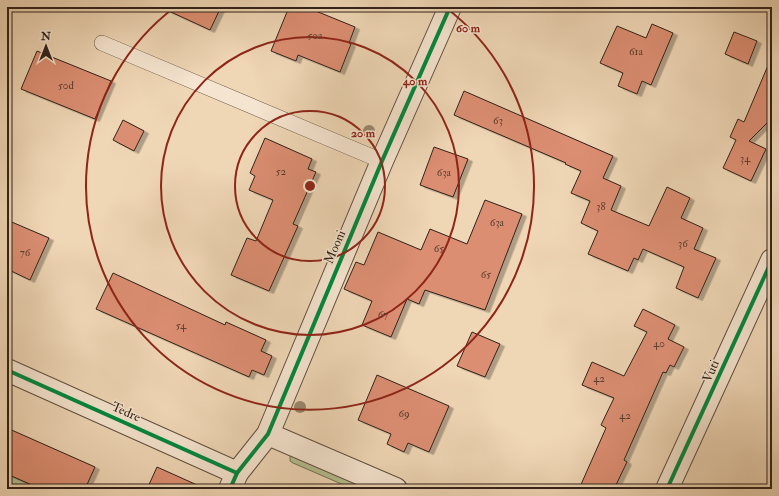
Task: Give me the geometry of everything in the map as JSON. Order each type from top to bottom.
[{"type":"street","name":"Mooni","points":[[233,481],[268,434],[382,161],[450,7]]},
{"type":"street","name":"Vuti","points":[[667,489],[772,260]]},
{"type":"street","name":"Tedre","points":[[7,370],[233,481]]},
{"type":"street","points":[[268,434],[396,489]]},
{"type":"lane","points":[[102,43],[382,161]]},
{"type":"green space","points":[[290,453],[373,489],[353,489],[293,463],[290,461]]},
{"type":"green space","points":[[7,474],[41,489],[7,489]]},
{"type":"building","points":[[160,7],[221,7],[210,30]]},
{"type":"building","points":[[289,7],[306,7],[355,27],[349,43],[351,44],[340,72],[298,55],[296,61],[271,51]]},
{"type":"building","points":[[652,24],[673,33],[651,85],[642,81],[637,94],[618,86],[623,73],[600,63],[617,26],[646,38]]},
{"type":"building","points":[[734,32],[757,41],[748,64],[725,54]]},
{"type":"building","points":[[37,51],[111,81],[95,119],[21,89]]},
{"type":"building","points":[[772,56],[772,118],[749,141],[766,149],[751,181],[723,168],[736,140],[730,137],[738,119],[744,122]]},
{"type":"building","points":[[464,91],[613,156],[603,178],[621,186],[611,210],[649,226],[667,187],[690,198],[681,218],[703,228],[694,249],[716,258],[698,298],[676,288],[684,267],[643,249],[638,260],[634,258],[628,271],[588,254],[598,231],[581,223],[590,201],[571,193],[581,171],[565,164],[566,163],[454,115]]},
{"type":"building","points":[[123,120],[144,131],[134,151],[113,140]]},
{"type":"building","points":[[265,138],[312,159],[308,169],[316,172],[293,224],[298,226],[269,291],[231,275],[247,238],[256,241],[273,200],[249,190],[255,176],[250,173]]},
{"type":"building","points":[[434,147],[468,159],[453,197],[420,185]]},
{"type":"building","points":[[485,200],[522,214],[485,310],[425,290],[419,304],[407,299],[391,337],[362,325],[372,301],[344,289],[356,262],[364,265],[378,232],[421,250],[430,229],[467,244]]},
{"type":"building","points":[[7,220],[49,238],[30,280],[7,269]]},
{"type":"building","points":[[113,273],[225,325],[226,322],[266,340],[261,351],[272,356],[264,375],[252,370],[249,377],[96,309]]},
{"type":"building","points":[[643,309],[675,325],[668,339],[684,347],[674,367],[670,365],[666,373],[663,372],[624,460],[627,462],[614,489],[579,489],[606,428],[601,425],[614,398],[582,385],[592,362],[624,376],[647,332],[634,326]]},
{"type":"building","points":[[472,332],[500,344],[485,377],[457,366]]},
{"type":"building","points":[[377,375],[449,406],[429,452],[408,443],[404,452],[387,444],[391,434],[358,420]]},
{"type":"building","points":[[7,428],[95,467],[85,489],[41,489],[7,474]]},
{"type":"building","points":[[157,467],[206,489],[147,489]]},
{"type":"cycle path","points":[[230,489],[237,473],[268,434],[382,161],[450,7]]},
{"type":"cycle path","points":[[667,489],[772,260]]},
{"type":"cycle path","points":[[7,370],[237,473]]}]
